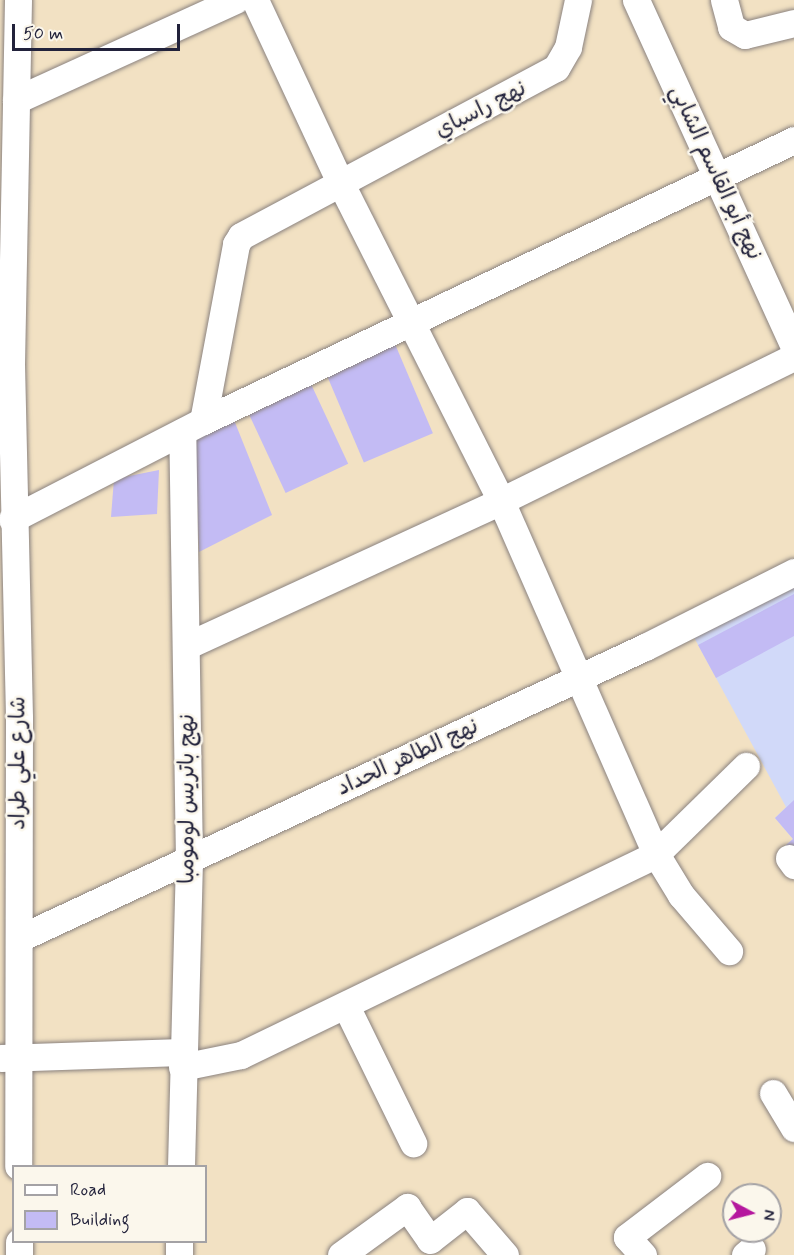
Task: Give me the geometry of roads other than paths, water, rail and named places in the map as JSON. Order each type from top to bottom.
[{"type":"street","name":"شارع علي طراد","points":[[18,0],[5,365],[12,519],[10,719],[20,938],[9,1057],[18,1165]]},
{"type":"street","points":[[16,100],[235,0]]},
{"type":"street","points":[[255,0],[340,182],[414,322],[501,501],[656,854],[681,895],[729,951]]},
{"type":"street","name":"نهج راسباي","points":[[340,182],[556,68],[568,47],[578,0]]},
{"type":"street","name":"نهج أبو القاسم الشابي","points":[[636,0],[794,346]]},
{"type":"street","points":[[724,0],[731,27],[745,35],[794,23]]},
{"type":"street","points":[[12,519],[192,426],[717,179],[794,140]]},
{"type":"street","name":"نهج باتريس لومومبا","points":[[181,1165],[189,861],[188,645],[192,426],[236,244],[254,226],[340,182]]},
{"type":"street","points":[[188,645],[501,501],[794,357]]},
{"type":"street","name":"نهج الطاهر الحداد","points":[[20,938],[189,861],[794,572]]},
{"type":"street","points":[[9,1057],[182,1060],[241,1055],[656,854],[746,766]]},
{"type":"street","points":[[346,1006],[413,1143]]},
{"type":"street","points":[[773,1093],[794,1128]]},
{"type":"street","points":[[643,1255],[627,1237],[707,1176]]},
{"type":"street","points":[[341,1255],[407,1207],[430,1240],[467,1211],[505,1255]]}]
